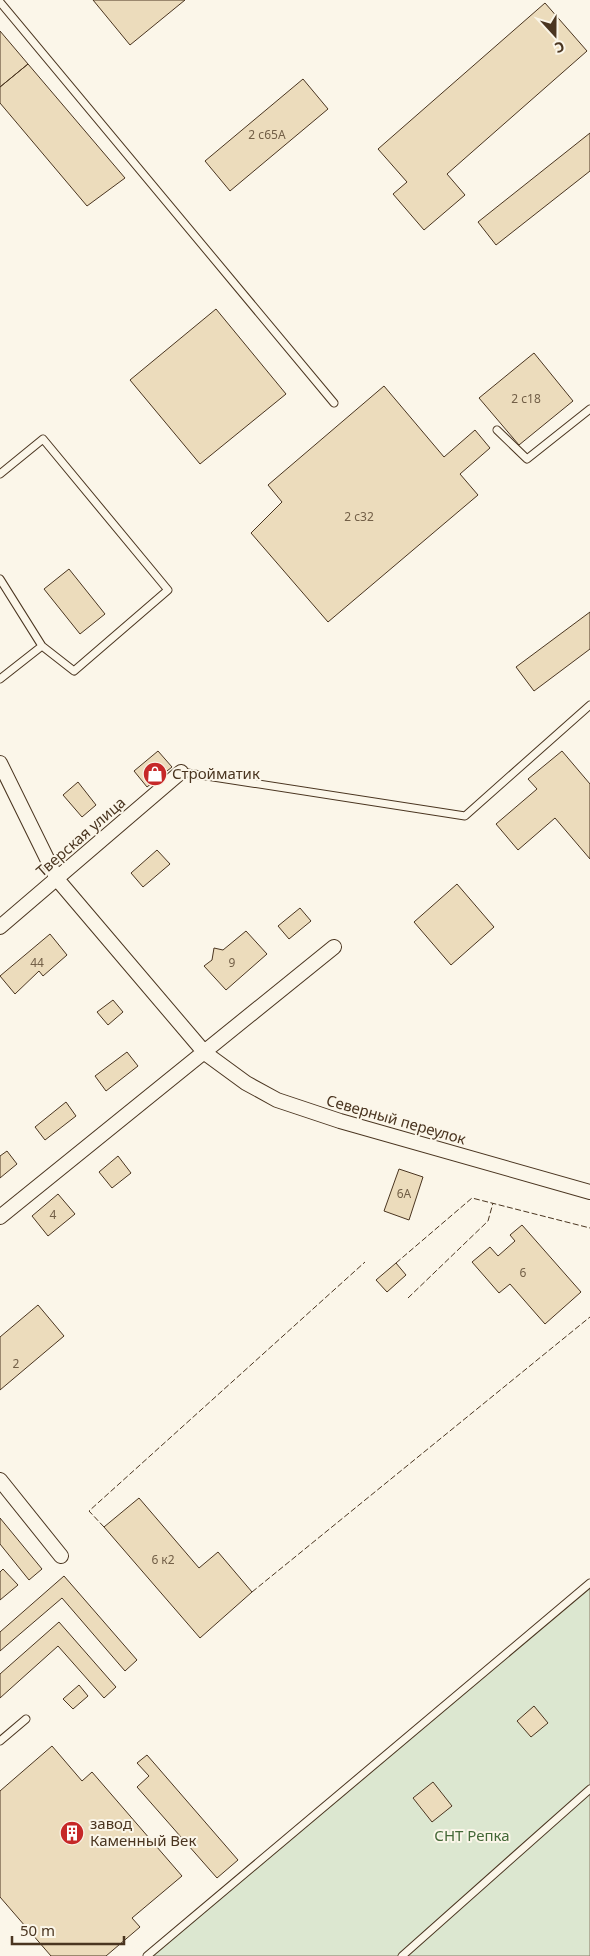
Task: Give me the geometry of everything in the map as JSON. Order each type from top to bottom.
[{"type":"street","name":"Северный переулок","points":[[0,762],[57,879],[205,1053],[246,1083],[277,1100],[340,1121],[590,1192]]},
{"type":"street","name":"Тверская улица","points":[[0,927],[181,772]]},
{"type":"street","points":[[0,1217],[334,947]]},
{"type":"street","points":[[0,1480],[61,1556]]},
{"type":"lane","points":[[0,2],[334,403]]},
{"type":"lane","points":[[497,430],[527,459],[590,409]]},
{"type":"lane","points":[[0,474],[43,439],[168,590],[74,671],[42,646],[0,579]]},
{"type":"lane","points":[[0,679],[42,646]]},
{"type":"lane","points":[[181,772],[465,816],[590,705]]},
{"type":"lane","points":[[147,1956],[590,1583]]},
{"type":"lane","points":[[0,1741],[26,1719]]},
{"type":"lane","points":[[402,1956],[590,1789]]},
{"type":"green space","name":"СНТ Репка","points":[[590,1580],[590,1956],[148,1956]]},
{"type":"building","points":[[93,0],[185,0],[130,45]]},
{"type":"building","points":[[545,3],[587,51],[447,174],[465,195],[424,230],[393,194],[407,182],[378,149]]},
{"type":"building","points":[[0,31],[28,64],[0,87]]},
{"type":"building","points":[[28,64],[125,178],[87,206],[0,103],[0,87]]},
{"type":"building","points":[[303,79],[328,109],[230,191],[205,161]]},
{"type":"building","points":[[590,133],[590,171],[496,245],[478,222]]},
{"type":"building","points":[[216,309],[286,394],[200,464],[130,380]]},
{"type":"building","points":[[534,353],[573,401],[519,445],[479,398]]},
{"type":"building","points":[[384,386],[444,457],[475,430],[490,448],[460,474],[478,495],[328,622],[251,533],[282,502],[268,485]]},
{"type":"building","points":[[69,569],[105,614],[80,634],[44,589]]},
{"type":"building","points":[[590,612],[590,649],[534,691],[516,667]]},
{"type":"building","points":[[158,751],[172,767],[147,787],[134,771]]},
{"type":"building","points":[[562,751],[590,784],[590,859],[555,818],[518,850],[496,824],[537,789],[528,779]]},
{"type":"building","points":[[78,782],[96,805],[82,817],[63,795]]},
{"type":"building","points":[[157,850],[170,864],[143,887],[131,873]]},
{"type":"building","points":[[457,884],[494,927],[451,965],[414,922]]},
{"type":"building","points":[[300,908],[311,921],[289,939],[278,926]]},
{"type":"building","points":[[246,931],[267,954],[226,990],[204,966],[212,960],[214,948],[223,950]]},
{"type":"building","points":[[50,934],[67,955],[43,976],[39,971],[15,994],[0,976]]},
{"type":"building","points":[[113,1000],[123,1012],[108,1025],[97,1012]]},
{"type":"building","points":[[127,1052],[138,1066],[106,1091],[95,1076]]},
{"type":"building","points":[[66,1102],[76,1116],[45,1140],[35,1127]]},
{"type":"building","points":[[7,1151],[17,1164],[0,1178],[0,1156]]},
{"type":"building","points":[[118,1156],[131,1173],[112,1188],[99,1172]]},
{"type":"building","points":[[399,1169],[423,1177],[409,1220],[384,1211]]},
{"type":"building","points":[[58,1194],[75,1214],[48,1236],[32,1216]]},
{"type":"building","points":[[522,1225],[581,1292],[545,1324],[510,1284],[499,1293],[472,1262],[490,1247],[498,1256],[515,1241],[510,1235]]},
{"type":"building","points":[[396,1263],[406,1275],[387,1292],[376,1280]]},
{"type":"building","points":[[38,1305],[64,1336],[0,1390],[0,1337]]},
{"type":"building","points":[[139,1498],[199,1568],[218,1552],[252,1592],[200,1638],[104,1527]]},
{"type":"building","points":[[0,1518],[42,1569],[29,1580],[0,1544]]},
{"type":"building","points":[[3,1569],[18,1585],[0,1600],[0,1572]]},
{"type":"building","points":[[64,1576],[137,1660],[125,1671],[62,1598],[0,1651],[0,1632]]},
{"type":"building","points":[[59,1622],[116,1687],[104,1698],[58,1646],[0,1698],[0,1674]]},
{"type":"building","points":[[79,1685],[88,1696],[73,1709],[63,1699]]},
{"type":"building","points":[[534,1706],[548,1723],[531,1737],[517,1721]]},
{"type":"building","name":"завод Каменный Век","points":[[52,1746],[82,1781],[92,1772],[182,1876],[132,1918],[140,1927],[106,1956],[51,1956],[0,1897],[0,1791]]},
{"type":"building","points":[[147,1755],[238,1860],[217,1878],[137,1787],[149,1776],[137,1763]]},
{"type":"building","points":[[433,1782],[452,1806],[432,1822],[413,1798]]},
{"type":"fence","points":[[396,1263],[472,1198],[590,1228]]},
{"type":"fence","points":[[408,1298],[488,1221],[493,1203]]},
{"type":"fence","points":[[104,1527],[89,1511],[365,1262]]},
{"type":"fence","points":[[252,1592],[590,1317]]},
{"type":"place","name":"Стройматик","points":[[155,774]]},
{"type":"place","name":"завод Каменный Век","points":[[72,1833]]}]
